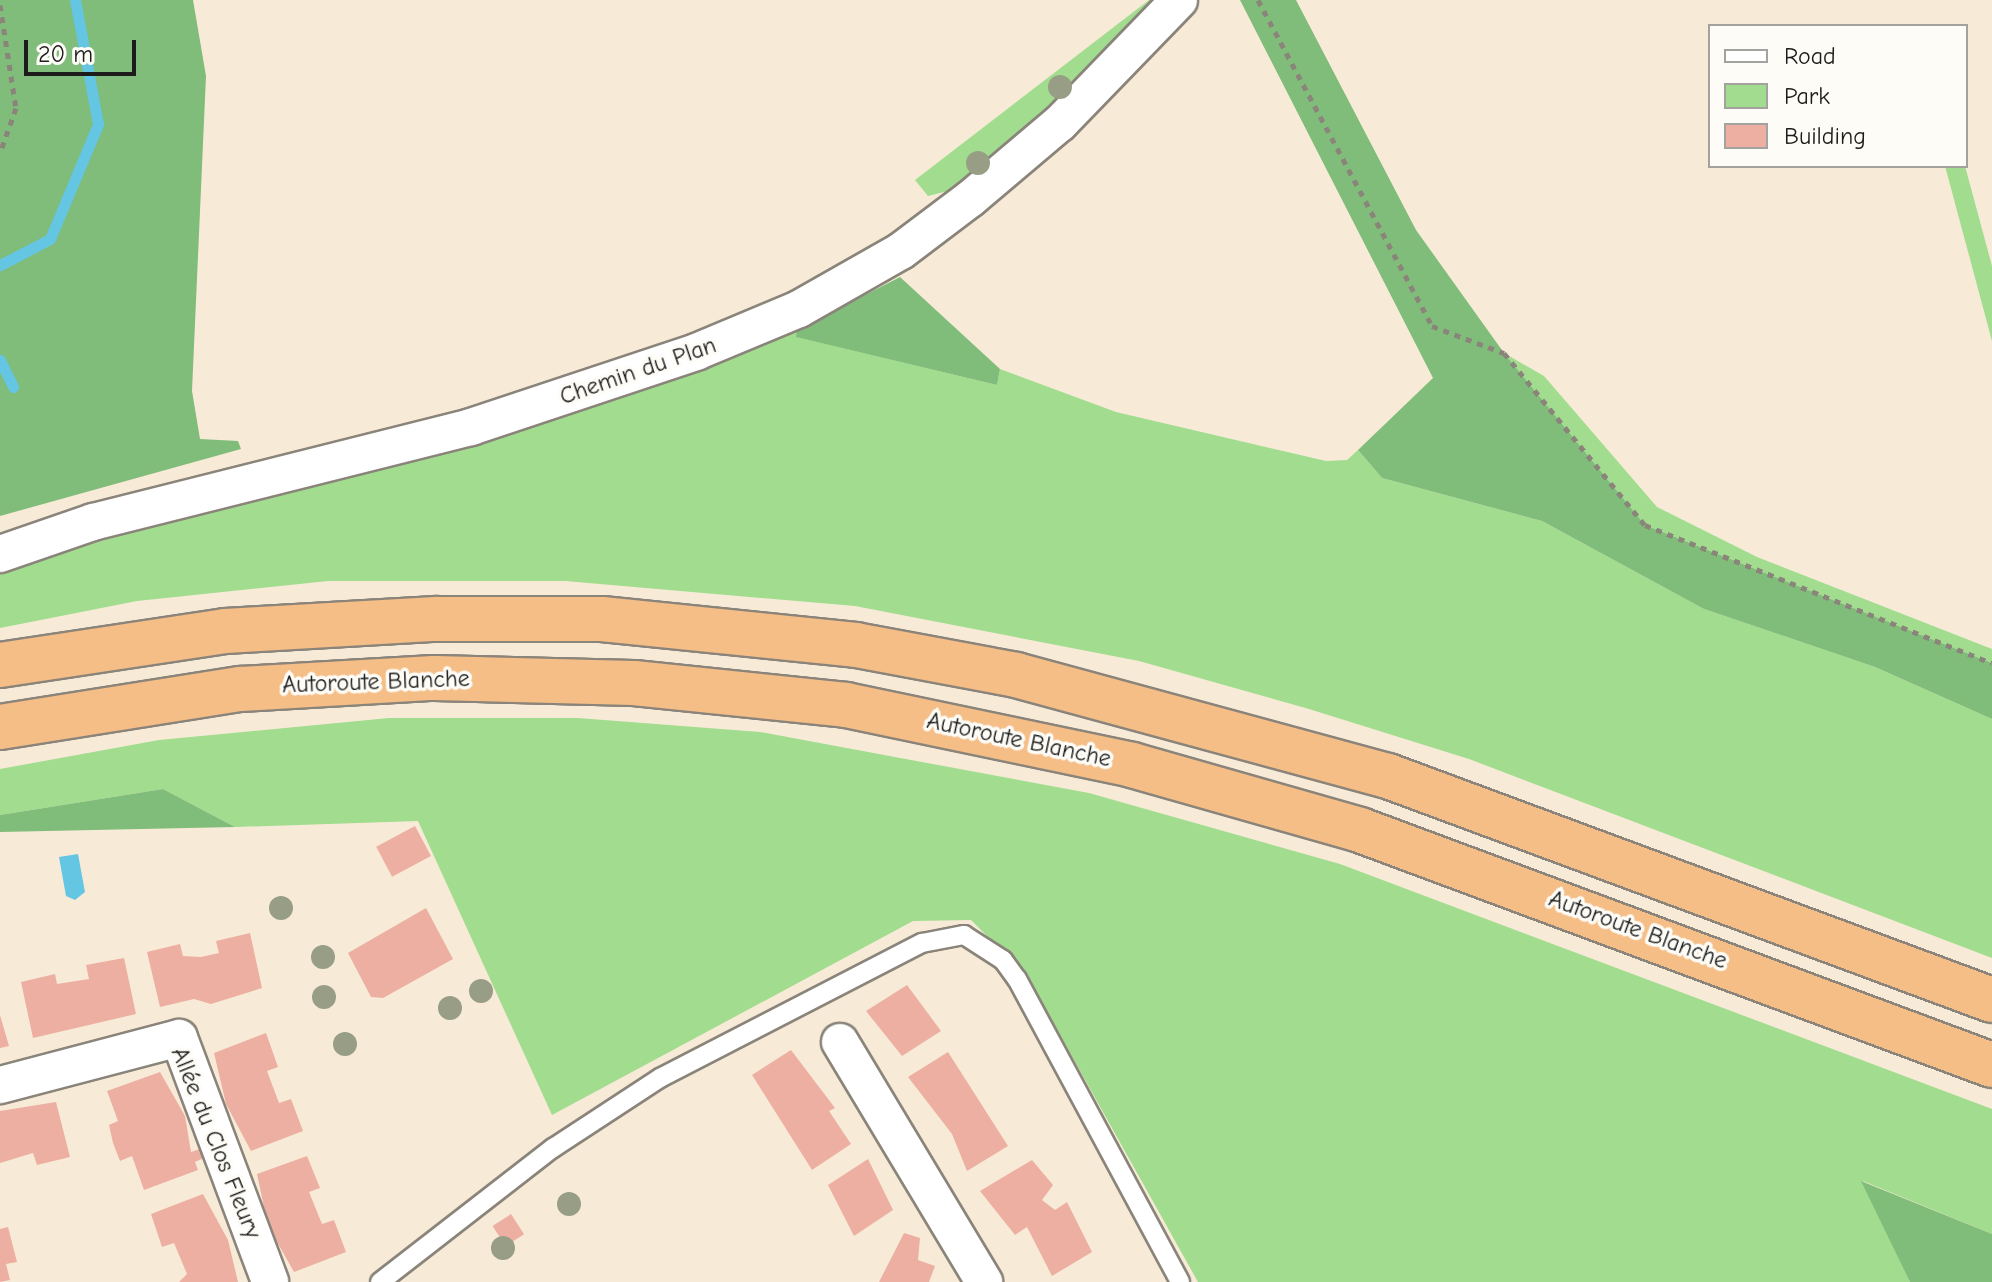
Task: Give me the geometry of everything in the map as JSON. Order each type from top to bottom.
[{"type":"highway","points":[[0,665],[225,631],[436,619],[602,619],[856,645],[1047,682],[1388,776],[1992,1000]]},
{"type":"highway","name":"Autoroute Blanche","points":[[0,727],[241,689],[434,678],[634,683],[846,705],[1118,761],[1360,830],[1992,1065]]},
{"type":"street","name":"Chemin du Plan","points":[[0,554],[93,522],[471,427],[696,352],[799,309],[901,251],[970,199],[1060,123],[1179,0]]},
{"type":"street","name":"Allée du Clos Fleury","points":[[0,1085],[179,1038],[270,1282]]},
{"type":"street","points":[[840,1042],[984,1282]]},
{"type":"lane","points":[[380,1282],[553,1148],[660,1078],[922,943],[964,935],[1003,960],[1017,979],[1180,1282]]},
{"type":"path","points":[[1258,0],[1432,326],[1504,353],[1645,525],[1992,663]]},
{"type":"path","points":[[0,5],[16,108],[0,153]]},
{"type":"green space","points":[[0,0],[193,0],[206,76],[192,391],[200,439],[238,441],[241,449],[0,516]]},
{"type":"green space","points":[[1149,0],[1159,0],[1079,88],[960,188],[928,196],[915,180]]},
{"type":"green space","points":[[1240,0],[1296,0],[1416,230],[1504,353],[1645,525],[1992,663],[1992,719],[1875,667],[1704,609],[1542,521],[1382,478],[1358,450],[1433,378]]},
{"type":"green space","points":[[1946,168],[1966,168],[1992,266],[1992,341]]},
{"type":"green space","points":[[900,277],[1000,369],[997,385],[796,337],[797,330]]},
{"type":"green space","points":[[797,330],[797,337],[997,385],[1000,369],[1116,412],[1326,461],[1347,460],[1358,450],[1382,478],[1542,521],[1704,609],[1875,667],[1992,719],[1992,958],[1469,759],[1309,709],[1139,661],[855,606],[565,581],[328,581],[137,601],[0,628],[0,570],[702,368]]},
{"type":"green space","points":[[1504,353],[1544,376],[1657,507],[1757,557],[1992,649],[1992,663],[1645,525]]},
{"type":"green space","points":[[389,718],[578,718],[760,732],[1089,793],[1340,864],[1992,1109],[1992,1234],[1863,1181],[1910,1282],[1198,1282],[1027,976],[971,920],[913,921],[552,1115],[418,821],[235,827],[163,789],[0,815],[0,769],[159,740]]},
{"type":"green space","points":[[163,789],[235,827],[0,832],[0,815]]},
{"type":"green space","points":[[1861,1181],[1992,1234],[1992,1282],[1910,1282]]},
{"type":"water","points":[[78,854],[85,892],[75,900],[66,896],[59,857]]},
{"type":"building","points":[[415,826],[431,856],[392,877],[376,847]]},
{"type":"building","points":[[426,908],[453,959],[383,998],[371,997],[348,953]]},
{"type":"building","points":[[250,933],[262,988],[211,1004],[194,999],[160,1007],[147,952],[180,944],[183,956],[201,957],[219,953],[216,941]]},
{"type":"building","points":[[124,958],[136,1014],[33,1038],[21,982],[55,974],[57,984],[89,979],[86,965]]},
{"type":"building","points":[[907,985],[941,1031],[902,1056],[866,1011]]},
{"type":"building","points":[[0,1015],[9,1046],[0,1048]]},
{"type":"building","points":[[266,1033],[278,1067],[267,1071],[279,1103],[291,1099],[303,1131],[251,1151],[226,1104],[214,1053]]},
{"type":"building","points":[[791,1050],[835,1108],[829,1111],[851,1144],[812,1170],[752,1075]]},
{"type":"building","points":[[948,1052],[1008,1146],[967,1171],[952,1134],[908,1077]]},
{"type":"building","points":[[160,1072],[185,1116],[191,1152],[200,1149],[204,1158],[195,1162],[198,1170],[144,1190],[132,1156],[120,1161],[113,1143],[109,1125],[118,1121],[107,1091]]},
{"type":"building","points":[[56,1102],[70,1157],[37,1165],[33,1153],[0,1163],[0,1111]]},
{"type":"building","points":[[307,1156],[320,1188],[309,1192],[322,1224],[334,1220],[346,1252],[294,1272],[268,1226],[257,1174]]},
{"type":"building","points":[[868,1159],[893,1210],[854,1236],[828,1185]]},
{"type":"building","points":[[1032,1160],[1053,1185],[1042,1200],[1055,1210],[1067,1202],[1092,1252],[1052,1276],[1027,1227],[1015,1235],[980,1191]]},
{"type":"building","points":[[203,1194],[228,1240],[238,1282],[179,1282],[187,1274],[174,1243],[162,1247],[151,1214]]},
{"type":"building","points":[[511,1214],[524,1234],[506,1246],[493,1226]]},
{"type":"building","points":[[8,1227],[17,1262],[6,1264],[10,1280],[0,1282],[0,1229]]},
{"type":"building","points":[[904,1233],[920,1238],[918,1260],[935,1266],[929,1282],[879,1282]]},
{"type":"waterway","points":[[0,265],[50,239],[98,124],[75,0]]},
{"type":"waterway","points":[[0,360],[13,387]]}]
